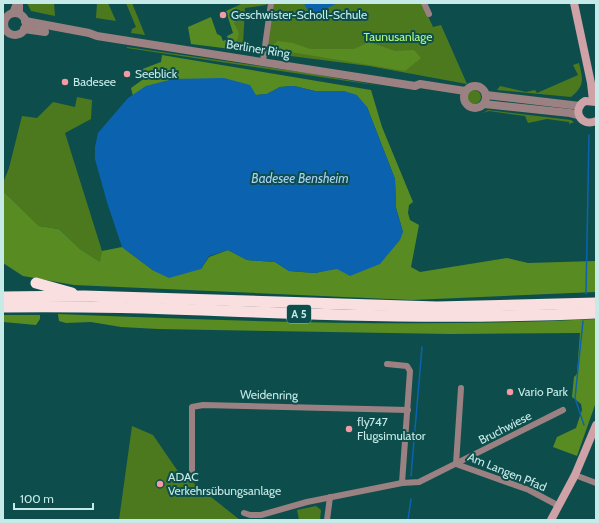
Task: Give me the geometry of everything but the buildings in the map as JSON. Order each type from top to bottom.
[{"type":"highway","points":[[36,283],[84,296]]},
{"type":"highway","name":"A 5","points":[[3,297],[84,296],[429,307],[541,306],[596,303]]},
{"type":"highway","name":"A 5","points":[[3,308],[176,309],[414,316],[498,316],[596,313]]},
{"type":"main road","points":[[574,3],[589,78],[588,102],[578,115]]},
{"type":"main road","points":[[589,78],[596,88]]},
{"type":"main road","name":"Berliner Ring","points":[[578,115],[584,122],[595,124]]},
{"type":"main road","points":[[551,520],[575,475],[596,424]]},
{"type":"street","points":[[16,3],[16,13],[25,25]]},
{"type":"street","points":[[16,13],[20,3]]},
{"type":"street","points":[[263,62],[271,3]]},
{"type":"street","points":[[424,3],[429,14]]},
{"type":"street","name":"Berliner Ring","points":[[16,13],[4,22],[6,31],[14,35],[22,32],[25,25],[89,33],[97,36],[415,86],[420,84],[464,95]]},
{"type":"street","name":"Berliner Ring","points":[[578,115],[484,104],[480,107],[473,108],[466,104],[464,95],[470,86],[478,86],[483,89],[486,95],[588,102]]},
{"type":"street","points":[[484,104],[486,95]]},
{"type":"street","points":[[244,512],[250,515],[261,515],[307,502],[402,483],[408,410],[409,368],[407,366],[387,364]]},
{"type":"street","points":[[456,464],[462,388]]},
{"type":"street","name":"Weidenring","points":[[192,470],[192,407],[203,405],[408,410]]},
{"type":"street","name":"Bruchwiese","points":[[456,464],[563,410]]},
{"type":"street","name":"Am Langen Pfad","points":[[402,483],[419,482],[456,464],[529,490],[559,506]]},
{"type":"street","points":[[575,475],[596,483]]},
{"type":"street","points":[[327,520],[330,497]]},
{"type":"green space","points":[[27,3],[54,3],[55,16],[31,11]]},
{"type":"green space","points":[[97,3],[108,3],[116,21],[96,18]]},
{"type":"green space","points":[[126,3],[132,3],[145,35],[131,33],[132,29],[136,27]]},
{"type":"green space","points":[[243,3],[267,3],[266,5],[245,8],[243,44],[237,42],[234,23],[240,20],[235,7]]},
{"type":"green space","name":"Taunusanlage","points":[[272,3],[422,3],[433,27],[441,25],[467,84],[369,66],[267,53]]},
{"type":"green space","points":[[235,7],[240,20],[234,23],[239,33],[237,42],[256,48],[255,52],[191,44],[188,27],[211,17],[217,34],[221,36],[223,41],[228,39],[227,36],[233,33],[226,11]]},
{"type":"green space","points":[[278,41],[293,43],[310,49],[354,49],[369,42],[395,51],[414,50],[421,58],[405,71],[273,49],[274,44]]},
{"type":"green space","points":[[127,48],[308,73],[381,86]]},
{"type":"green space","points":[[162,55],[371,90],[382,127],[413,202],[409,205],[408,213],[410,220],[419,225],[411,267],[420,272],[507,258],[528,263],[595,261],[596,258],[596,292],[412,300],[74,285],[23,276],[3,263],[3,191],[39,226],[59,229],[80,249],[100,262],[102,251],[122,247],[154,271],[201,269],[209,257],[228,250],[247,260],[275,262],[289,271],[315,273],[337,268],[403,232],[396,208],[395,179],[367,107],[344,91],[315,91],[294,86],[280,87],[267,94],[256,95],[146,86],[133,96],[131,88],[145,78],[140,70],[161,62]]},
{"type":"green space","points":[[579,63],[582,82],[579,89],[571,97],[497,90],[500,86],[526,92],[535,90],[537,93],[578,75],[573,65]]},
{"type":"green space","points":[[471,90],[477,90],[481,94],[481,100],[477,104],[471,104],[467,100],[467,94]]},
{"type":"green space","points":[[77,97],[92,100],[91,119],[65,133],[102,251],[101,263],[80,249],[59,229],[39,226],[3,191],[3,183],[9,168],[22,116],[37,118],[53,102],[75,107]]},
{"type":"green space","points":[[488,110],[571,120],[574,122],[569,124],[569,122],[547,119],[528,123],[525,116],[489,111],[483,113]]},
{"type":"green space","points":[[58,314],[260,321],[394,323],[529,322],[596,319],[596,402],[577,456],[553,447],[557,437],[576,428],[582,410],[581,404],[572,397],[574,377],[577,374],[580,333],[450,334],[158,329],[121,327],[91,322],[66,323],[59,321]]},
{"type":"green space","points":[[3,315],[40,315],[40,319],[36,325],[3,322]]},
{"type":"green space","name":"ADAC Verkehrsübungsanlage","points":[[132,426],[153,435],[177,470],[240,520],[119,520]]},
{"type":"green space","points":[[316,506],[321,510],[320,520],[299,520],[297,510]]},
{"type":"water","points":[[304,3],[338,3],[310,16]]},
{"type":"water","name":"Badesee Bensheim","points":[[224,78],[250,85],[256,95],[267,94],[280,87],[294,86],[315,91],[344,91],[357,95],[367,107],[395,179],[396,208],[403,232],[400,240],[380,264],[350,276],[337,269],[315,273],[289,271],[275,262],[247,260],[228,250],[209,256],[201,269],[169,278],[154,271],[122,247],[95,159],[95,147],[98,133],[128,98],[146,86],[173,79]]},
{"type":"waterway","points":[[586,294],[589,135]]},
{"type":"waterway","points":[[583,321],[575,398],[584,425]]},
{"type":"waterway","points":[[411,476],[422,347]]},
{"type":"waterway","points":[[408,520],[411,499]]},
{"type":"place","name":"Geschwister-Scholl-Schule","points":[[223,15]]},
{"type":"place","name":"Seeblick","points":[[127,74]]},
{"type":"place","name":"Badesee","points":[[65,82]]},
{"type":"place","name":"Vario Park","points":[[510,392]]},
{"type":"place","name":"fly747 Flugsimulator","points":[[349,429]]},
{"type":"place","name":"ADAC Verkehrsübungsanlage","points":[[160,484]]}]
